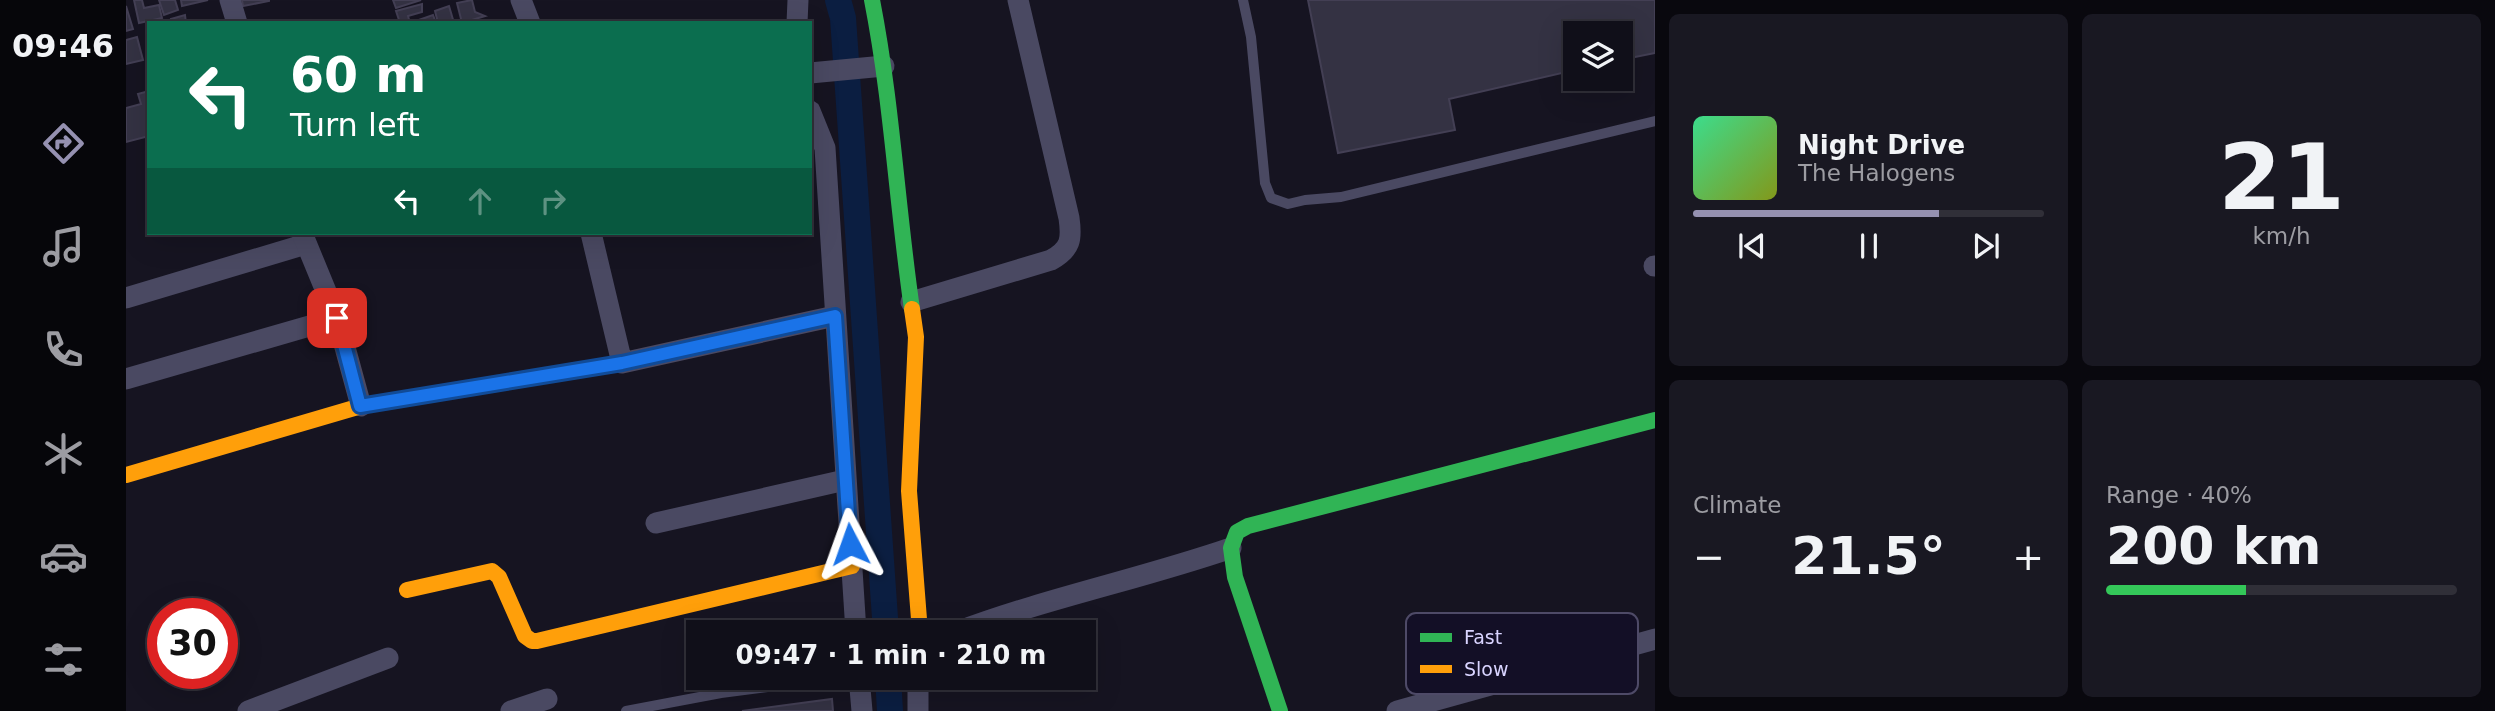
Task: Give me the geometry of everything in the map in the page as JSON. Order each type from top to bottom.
[{"type":"street","points":[[230,0],[236,21]]},
{"type":"street","points":[[521,0],[529,21]]},
{"type":"street","points":[[797,21],[798,0]]},
{"type":"street","points":[[872,0],[884,66],[903,247],[916,337],[909,491],[919,620]]},
{"type":"street","points":[[911,302],[1051,260],[1061,255],[1070,244],[1069,218],[1018,0]]},
{"type":"street","points":[[812,73],[884,66]]},
{"type":"street","points":[[812,116],[825,148],[855,620]]},
{"type":"street","points":[[591,235],[622,363]]},
{"type":"street","points":[[126,298],[304,238],[337,318],[360,406]]},
{"type":"street","points":[[126,475],[360,406],[622,363],[835,316]]},
{"type":"street","points":[[126,379],[337,318]]},
{"type":"street","points":[[1280,711],[1235,577],[1231,548],[1237,532],[1248,526],[1655,420]]},
{"type":"street","points":[[656,523],[845,480]]},
{"type":"street","points":[[989,620],[1190,563],[1231,548]]},
{"type":"street","points":[[407,590],[492,571],[499,577],[525,636],[531,641],[537,641],[852,566]]},
{"type":"street","points":[[1638,644],[1655,639]]},
{"type":"street","points":[[248,711],[388,657]]},
{"type":"street","points":[[860,690],[862,711]]},
{"type":"street","points":[[918,690],[918,711]]},
{"type":"street","points":[[1397,711],[1458,694]]},
{"type":"street","points":[[511,711],[550,705]]},
{"type":"lane","points":[[1243,0],[1251,37],[1265,183],[1271,198],[1288,204],[1341,197],[1655,121]]},
{"type":"lane","points":[[626,711],[745,690]]},
{"type":"building","points":[[134,0],[142,0],[144,8],[159,5],[162,18],[139,23]]},
{"type":"building","points":[[159,0],[175,0],[178,10],[164,15]]},
{"type":"building","points":[[181,0],[208,0],[182,6]]},
{"type":"building","points":[[242,0],[269,0],[269,1],[243,6]]},
{"type":"building","points":[[393,0],[421,0],[396,8]]},
{"type":"building","points":[[472,0],[475,12],[485,16],[462,21],[457,3]]},
{"type":"building","points":[[1308,0],[1655,0],[1655,53],[1633,57],[1633,21],[1563,21],[1563,73],[1449,99],[1455,130],[1338,153]]},
{"type":"building","points":[[422,4],[422,12],[408,16],[409,21],[399,21],[396,11]]},
{"type":"building","points":[[126,6],[133,29],[126,31]]},
{"type":"building","points":[[449,6],[453,21],[438,21],[435,11]]},
{"type":"building","points":[[185,15],[186,21],[172,21]]},
{"type":"building","points":[[433,15],[435,21],[416,21]]},
{"type":"building","points":[[137,37],[143,60],[126,64],[126,40]]},
{"type":"building","points":[[147,92],[147,137],[126,142],[126,108],[141,104],[138,94]]},
{"type":"building","points":[[832,699],[833,711],[742,711]]},
{"type":"waterway","points":[[838,0],[843,18],[885,620]]},
{"type":"waterway","points":[[889,690],[890,711]]},
{"type":"traffic: fast","points":[[872,0],[885,77],[912,309]]},
{"type":"traffic: fast","points":[[403,399],[622,363]]},
{"type":"traffic: fast","points":[[1280,711],[1235,577],[1231,548],[1237,532],[1248,526],[1655,420]]},
{"type":"traffic: slow","points":[[912,309],[916,337],[909,491],[919,620]]},
{"type":"traffic: slow","points":[[126,475],[361,406],[403,399]]},
{"type":"traffic: slow","points":[[407,590],[492,571],[499,577],[525,636],[537,641],[852,566]]},
{"type":"route","points":[[337,318],[360,406],[622,363],[835,316],[850,544]]}]
